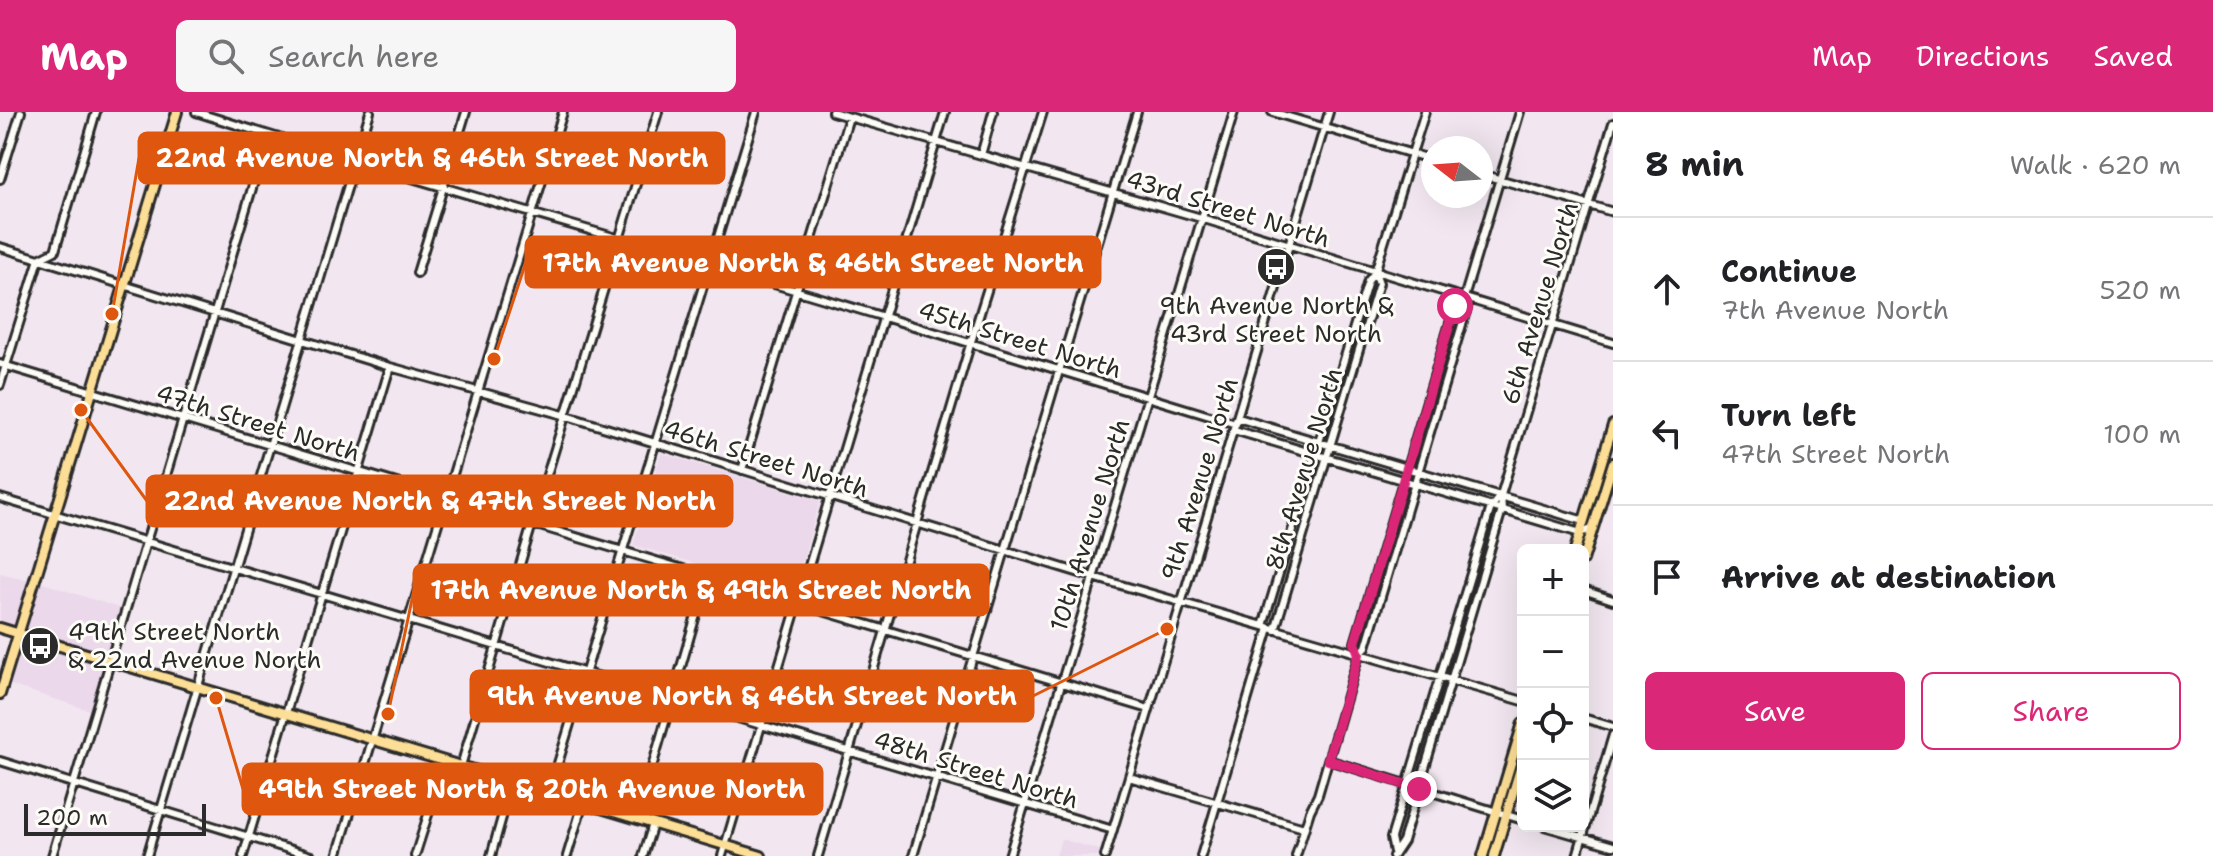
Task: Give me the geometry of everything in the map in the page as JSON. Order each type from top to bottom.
[{"type":"main road","points":[[0,694],[177,112]]},
{"type":"main road","points":[[1577,544],[1613,425]]},
{"type":"main road","points":[[1588,544],[1612,469]]},
{"type":"main road","points":[[0,628],[761,856]]},
{"type":"main road","points":[[1483,856],[1517,743]]},
{"type":"main road","points":[[1494,856],[1523,760]]},
{"type":"street","points":[[0,179],[21,112]]},
{"type":"street","points":[[0,385],[3,365],[39,259],[55,251],[96,112]]},
{"type":"street","name":"45th Street North","points":[[196,112],[1236,424],[1315,454],[1580,533]]},
{"type":"street","points":[[147,856],[370,112]]},
{"type":"street","points":[[417,273],[466,112]]},
{"type":"street","points":[[337,856],[563,112]]},
{"type":"street","points":[[461,766],[658,112]]},
{"type":"street","points":[[549,793],[756,112]]},
{"type":"street","name":"43rd Street North","points":[[832,112],[1201,218],[1613,343]]},
{"type":"street","points":[[722,856],[945,112]]},
{"type":"street","points":[[981,155],[993,112]]},
{"type":"street","points":[[818,856],[970,345],[1043,112]]},
{"type":"street","points":[[913,856],[1137,112]]},
{"type":"street","name":"10th Avenue North","points":[[1009,856],[1234,112]]},
{"type":"street","points":[[1272,112],[1421,156]]},
{"type":"street","name":"9th Avenue North","points":[[1105,856],[1329,112]]},
{"type":"street","name":"8th Avenue North","points":[[1201,856],[1269,628],[1315,454],[1368,281],[1375,272],[1425,112]]},
{"type":"street","points":[[1359,654],[1355,643],[1407,467],[1455,306],[1464,298],[1520,112]]},
{"type":"street","points":[[742,470],[849,117]]},
{"type":"street","name":"6th Avenue North","points":[[1393,854],[1403,841],[1452,680],[1502,510],[1501,495],[1613,123]]},
{"type":"street","points":[[52,856],[268,135]]},
{"type":"street","points":[[1493,178],[1613,212]]},
{"type":"street","name":"46th Street North","points":[[0,247],[1093,577],[1517,699]]},
{"type":"street","name":"8th Avenue North","points":[[1269,628],[1327,457],[1379,283],[1375,272]]},
{"type":"street","points":[[1296,856],[1359,654],[1366,647],[1467,308],[1464,298]]},
{"type":"street","name":"47th Street North","points":[[3,365],[1149,709]]},
{"type":"street","points":[[243,856],[390,367]]},
{"type":"street","name":"45th Street North","points":[[1236,424],[1319,441],[1584,521]]},
{"type":"street","points":[[1600,469],[1612,469]]},
{"type":"street","name":"6th Avenue North","points":[[1393,854],[1391,838],[1439,676],[1491,507],[1501,495]]},
{"type":"street","name":"48th Street North","points":[[0,498],[1113,830]]},
{"type":"street","points":[[1580,533],[1592,529]]},
{"type":"street","points":[[637,819],[707,577]]},
{"type":"street","points":[[1589,592],[1613,600]]},
{"type":"street","points":[[1589,720],[1613,727]]},
{"type":"street","points":[[1577,856],[1613,735]]},
{"type":"street","points":[[1328,760],[1517,818]]},
{"type":"street","points":[[0,761],[311,856]]},
{"type":"street","points":[[415,856],[445,761]]},
{"type":"street","points":[[1129,777],[1304,828]]},
{"type":"street","points":[[491,856],[512,782]]},
{"type":"street","points":[[567,856],[583,803]]},
{"type":"street","points":[[643,856],[653,824]]},
{"type":"street","points":[[1564,832],[1613,846]]},
{"type":"shaded area","points":[[661,453],[820,501],[793,592],[633,545]]},
{"type":"shaded area","points":[[0,573],[30,580],[16,630],[0,625]]},
{"type":"shaded area","points":[[37,581],[122,609],[108,657],[22,632]]},
{"type":"shaded area","points":[[21,638],[106,663],[92,711],[7,684]]},
{"type":"shaded area","points":[[1061,839],[1103,851],[1101,856],[1056,856]]},
{"type":"place","name":"9th Avenue North & 43rd Street North","points":[[1276,267]]},
{"type":"place","name":"22nd Avenue North & 46th Street North","points":[[112,314]]},
{"type":"place","name":"17th Avenue North & 46th Street North","points":[[494,359]]},
{"type":"place","name":"22nd Avenue North & 47th Street North","points":[[81,410]]},
{"type":"place","name":"9th Avenue North & 46th Street North","points":[[1167,629]]},
{"type":"place","name":"49th Street North & 22nd Avenue North","points":[[40,646]]},
{"type":"place","name":"49th Street North & 20th Avenue North","points":[[216,698]]},
{"type":"place","name":"17th Avenue North & 49th Street North","points":[[388,714]]},
{"type":"route","points":[[1419,789],[1328,760],[1359,654],[1355,643],[1455,306]]}]
